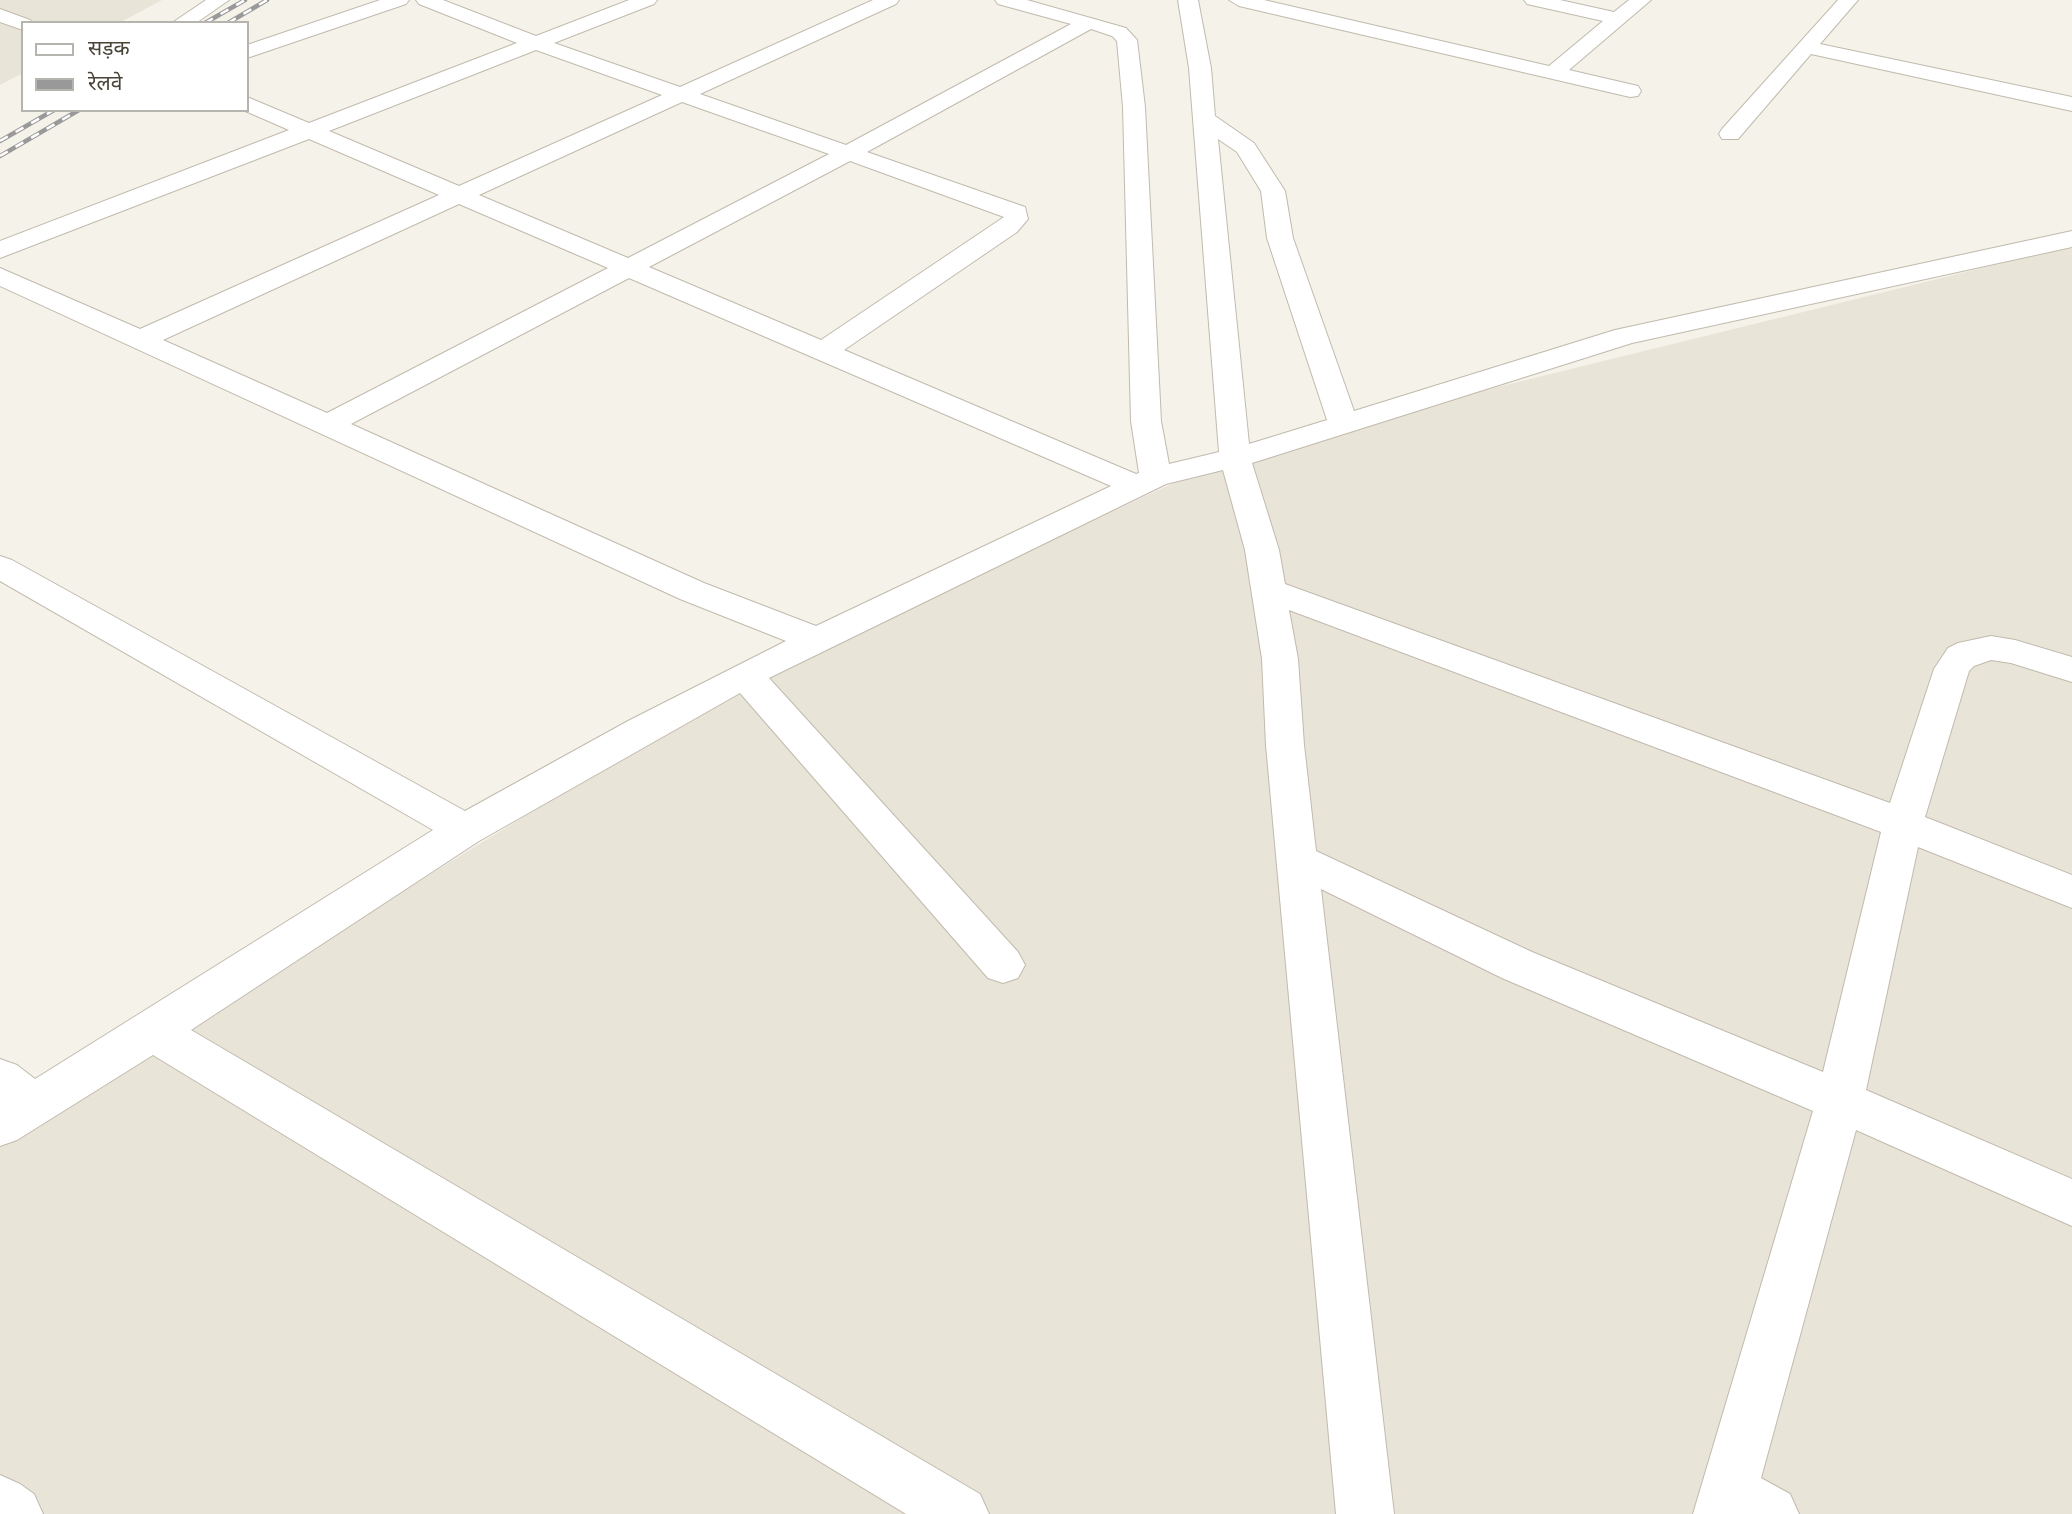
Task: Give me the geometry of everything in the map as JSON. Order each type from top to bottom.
[{"type":"street","points":[[185,21],[219,0]]},
{"type":"street","points":[[248,52],[398,0]]},
{"type":"street","points":[[426,0],[538,44],[1004,206],[1018,216],[1008,227],[823,351]]},
{"type":"street","points":[[0,250],[647,0]]},
{"type":"street","points":[[139,340],[888,0]]},
{"type":"street","points":[[1005,0],[1089,22],[1119,32],[1127,40],[1134,107],[1146,421],[1157,477]]},
{"type":"street","points":[[1188,0],[1200,68],[1227,459],[1262,550],[1280,659],[1285,745],[1365,1514]]},
{"type":"street","points":[[1239,0],[1630,91]]},
{"type":"street","points":[[1534,0],[1619,19]]},
{"type":"street","points":[[1553,73],[1641,0]]},
{"type":"street","points":[[1730,134],[1848,0]]},
{"type":"street","points":[[0,15],[21,23]]},
{"type":"street","points":[[327,425],[629,269],[1089,22]]},
{"type":"street","points":[[1807,47],[2072,104]]},
{"type":"street","points":[[248,104],[823,351],[1157,477]]},
{"type":"street","points":[[1203,118],[1246,148],[1273,191],[1280,238],[1343,424]]},
{"type":"street","points":[[11,1103],[153,1031],[465,830],[641,730],[745,675],[1157,477],[1227,459],[1625,336],[2012,252],[2066,252]]},
{"type":"street","points":[[0,276],[692,591],[817,640]]},
{"type":"street","points":[[0,567],[465,830]]},
{"type":"street","points":[[1268,590],[1903,824],[2072,892]]},
{"type":"street","points":[[1740,1507],[1840,1101],[1903,824],[1952,669],[1961,657],[1971,651],[1991,648],[2015,652],[2072,670]]},
{"type":"street","points":[[745,675],[1003,965]]},
{"type":"street","points":[[1298,860],[1517,965],[1840,1101],[2072,1203]]},
{"type":"street","points":[[153,1031],[960,1514]]},
{"type":"street","points":[[0,1504],[13,1514]]},
{"type":"shaded area","points":[[0,0],[162,0],[123,21],[21,21],[21,74],[0,85]]},
{"type":"shaded area","points":[[2072,246],[2072,1514],[0,1514],[0,1139],[733,688],[1249,448]]},
{"type":"railway","points":[[208,21],[245,0]]},
{"type":"railway","points":[[231,21],[267,0]]},
{"type":"railway","points":[[0,141],[51,112]]},
{"type":"railway","points":[[0,156],[76,112]]}]
